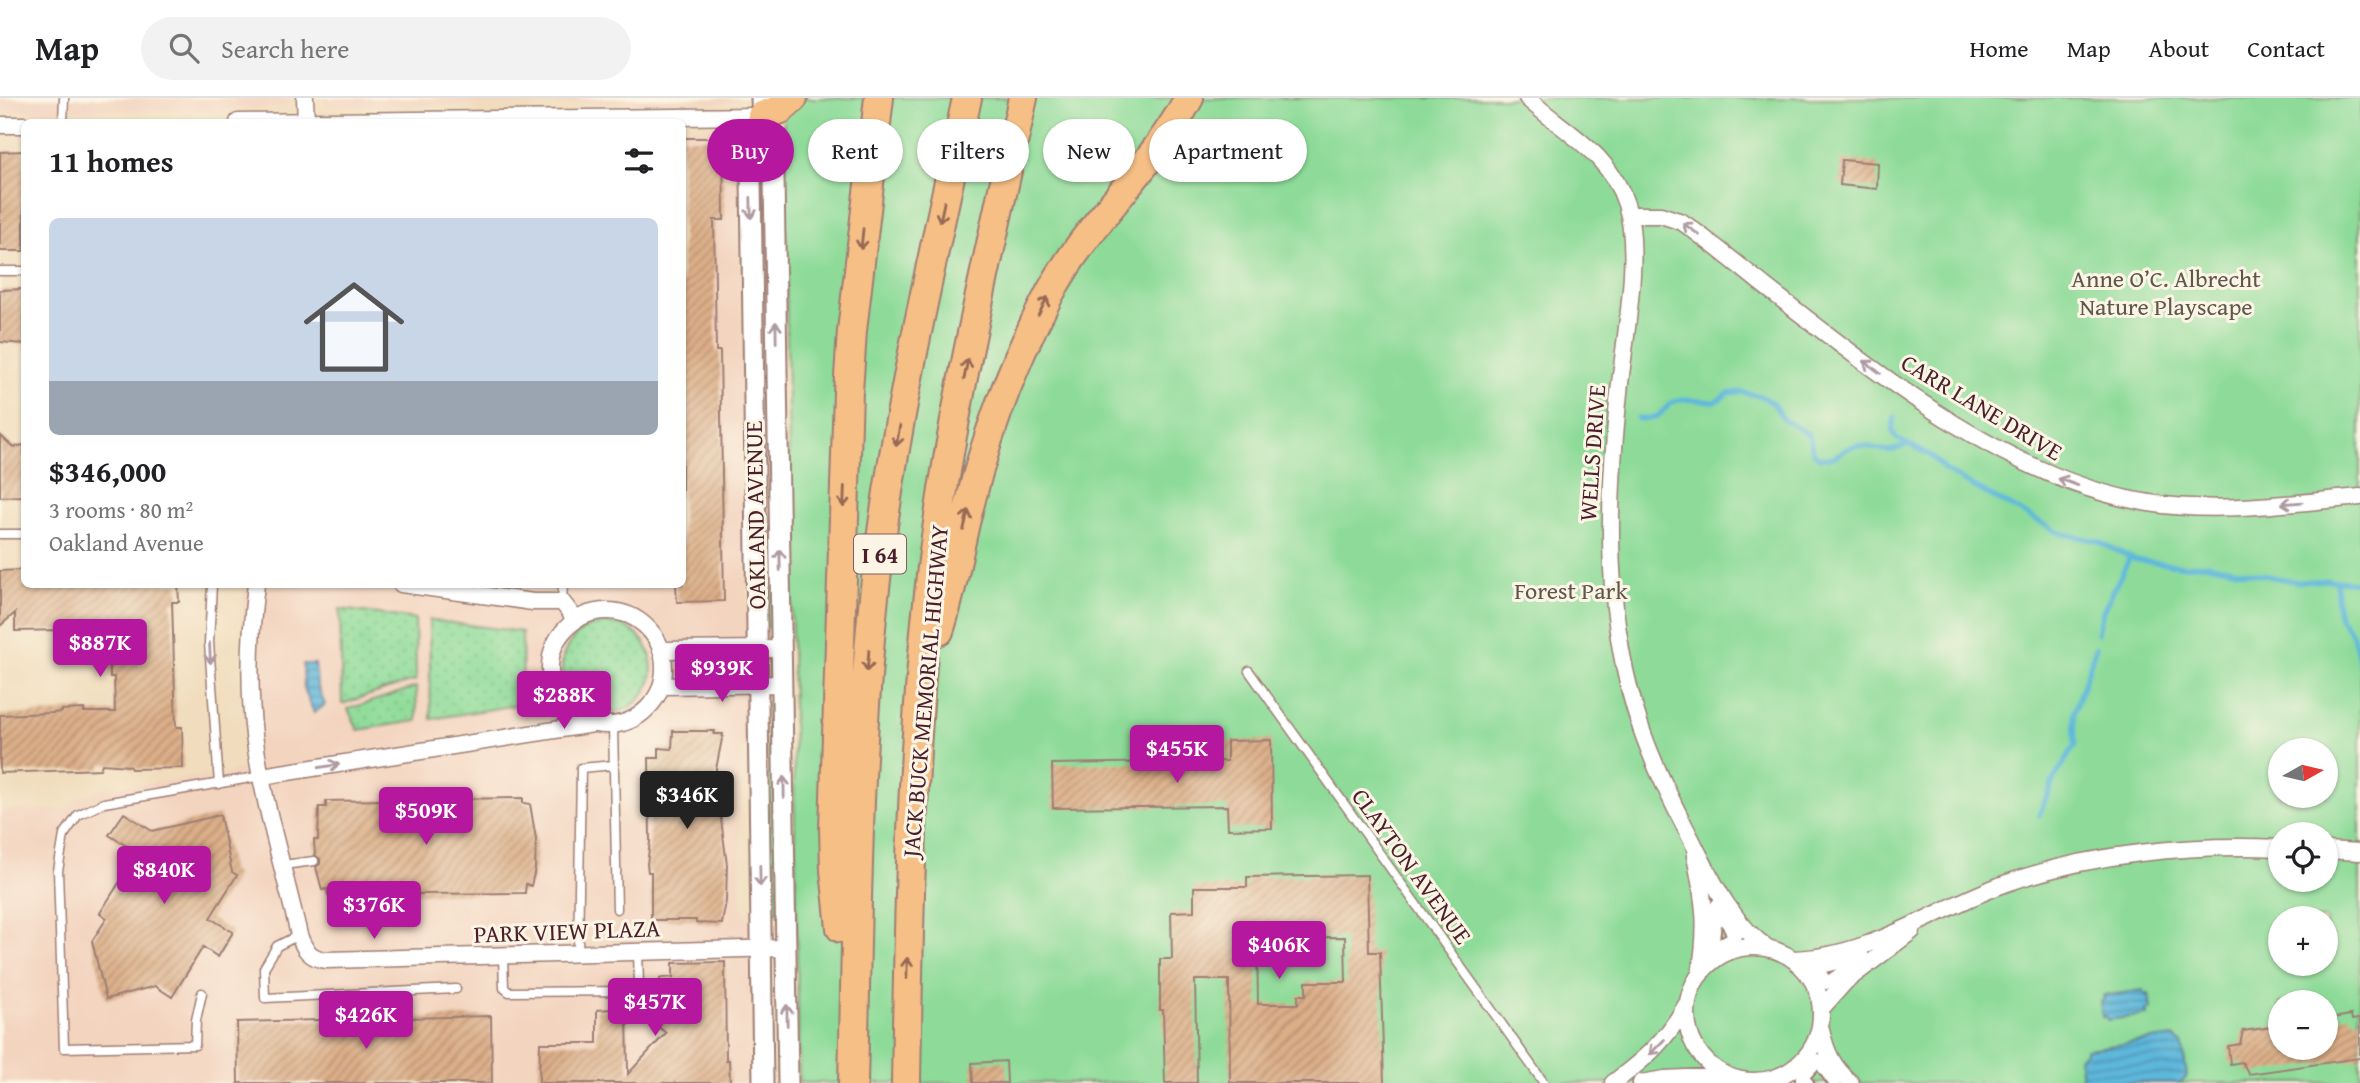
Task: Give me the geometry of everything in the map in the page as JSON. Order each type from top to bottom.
[{"type":"highway","points":[[762,107],[780,109],[793,98]]},
{"type":"highway","points":[[854,1018],[838,906],[834,828],[848,392],[852,331],[879,98]]},
{"type":"highway","name":"I 64","points":[[853,1083],[860,791],[874,594],[914,345],[967,98]]},
{"type":"highway","name":"JACK BUCK MEMORIAL HIGHWAY","points":[[906,1083],[911,821],[921,679],[942,501],[964,378],[1023,98]]},
{"type":"highway","points":[[921,679],[944,615],[969,505],[991,432],[1033,327],[1071,259],[1167,134],[1189,98]]},
{"type":"street","points":[[305,98],[306,119]]},
{"type":"street","name":"WELLS DRIVE","points":[[1527,98],[1594,152],[1619,184],[1630,215],[1632,270],[1609,529],[1620,642],[1640,727],[1655,766],[1732,915],[1748,933],[1769,949]]},
{"type":"street","points":[[546,119],[626,118],[762,107]]},
{"type":"street","name":"OAKLAND AVENUE","points":[[762,107],[774,176],[788,1083]]},
{"type":"street","name":"OAKLAND AVENUE","points":[[762,107],[751,177],[763,1083]]},
{"type":"street","points":[[0,125],[21,125]]},
{"type":"street","name":"CARR LANE DRIVE","points":[[1630,215],[1661,215],[1682,222],[1798,312],[1922,402],[2003,452],[2063,481],[2126,499],[2178,506],[2233,507],[2360,497]]},
{"type":"street","name":"PARK VIEW PLAZA","points":[[256,588],[251,695],[254,736],[299,935],[309,954],[317,960],[786,948]]},
{"type":"street","points":[[430,588],[533,602],[562,602],[576,620]]},
{"type":"street","points":[[262,776],[593,724],[613,725],[632,719],[651,705],[661,686],[661,650],[653,634],[639,621],[620,613],[598,612],[576,620],[558,636],[551,658],[552,680],[560,700],[572,714],[593,724]]},
{"type":"street","points":[[661,650],[782,649]]},
{"type":"street","points":[[661,686],[782,684]]},
{"type":"street","name":"WELLS DRIVE","points":[[1691,839],[1705,909],[1700,975]]},
{"type":"street","points":[[1793,959],[1842,953],[2007,882],[2066,867],[2169,849],[2268,848]]},
{"type":"street","points":[[2338,851],[2360,852]]},
{"type":"street","points":[[1641,1083],[1688,1077],[1729,1076],[1751,1082],[1773,1079],[1795,1068],[1812,1049],[1821,1017],[1845,982],[1927,918]]},
{"type":"street","points":[[1613,1083],[1666,1038],[1700,975],[1713,962],[1729,952],[1753,947],[1769,949],[1793,959],[1807,972],[1817,990],[1828,1056],[1835,1068],[1851,1083]]},
{"type":"street","points":[[1689,999],[1688,1022],[1694,1043],[1706,1060],[1729,1076]]},
{"type":"street","points":[[1807,1083],[1802,1081],[1802,1077],[1818,1060],[1835,1083]]},
{"type":"lane","points":[[62,119],[64,98]]},
{"type":"lane","points":[[0,271],[21,271]]},
{"type":"lane","points":[[0,534],[21,534]]},
{"type":"lane","points":[[212,588],[209,643],[219,784]]},
{"type":"lane","points":[[562,602],[563,588]]},
{"type":"lane","name":"CLAYTON AVENUE","points":[[1249,671],[1545,1083]]},
{"type":"lane","points":[[613,725],[617,909]]},
{"type":"lane","points":[[578,953],[580,768],[614,765]]},
{"type":"lane","points":[[202,993],[196,1020],[195,1045],[64,1048],[58,871],[64,835],[78,815],[104,803],[262,776]]},
{"type":"lane","points":[[283,865],[314,861]]},
{"type":"lane","points":[[299,935],[277,947],[264,968],[265,998],[456,989]]},
{"type":"lane","points":[[503,956],[504,988],[509,992],[635,991],[639,986],[638,952]]},
{"type":"shaded area","points":[[0,98],[292,100],[287,106],[279,108],[0,112]]},
{"type":"shaded area","points":[[321,98],[737,98],[728,103],[332,106],[324,103]]},
{"type":"shaded area","points":[[686,128],[707,128],[707,182],[739,182],[749,752],[739,744],[741,906],[751,918],[749,1083],[0,1083],[0,810],[68,809],[77,798],[98,789],[227,773],[244,767],[244,588],[686,588]]},
{"type":"green space","name":"Forest Park","points":[[783,98],[2360,98],[2360,1083],[799,1083],[784,182],[794,182],[794,119],[783,119]]},
{"type":"green space","points":[[763,518],[772,518],[771,627],[766,626]]},
{"type":"green space","points":[[340,609],[415,619],[416,680],[342,704]]},
{"type":"green space","points":[[429,620],[522,632],[523,704],[431,719]]},
{"type":"green space","points":[[607,623],[624,626],[639,636],[649,651],[652,668],[649,685],[639,700],[624,710],[607,713],[590,710],[575,700],[565,685],[562,668],[565,651],[575,636],[590,626]]},
{"type":"green space","points":[[416,687],[417,721],[358,730],[348,709]]},
{"type":"green space","points":[[773,702],[778,911],[773,913],[769,909],[767,704]]},
{"type":"water","points":[[303,664],[315,664],[317,685],[325,705],[314,713],[304,689]]},
{"type":"water","points":[[2144,990],[2145,995],[2149,994],[2151,1009],[2146,1010],[2147,1015],[2107,1020],[2106,1016],[2102,1017],[2100,1001],[2104,1000],[2103,996]]},
{"type":"water","points":[[2174,1037],[2182,1043],[2187,1076],[2180,1083],[2083,1083],[2079,1058],[2086,1049]]},
{"type":"building","points":[[686,138],[707,138],[707,182],[724,182],[724,220],[714,220],[716,351],[720,351],[724,601],[677,602],[676,588],[686,588]]},
{"type":"building","points":[[21,151],[21,251],[0,251],[0,152]]},
{"type":"building","points":[[1842,160],[1878,163],[1877,189],[1840,185]]},
{"type":"building","points":[[21,289],[21,344],[0,342],[0,290]]},
{"type":"building","points":[[0,435],[13,447],[21,446],[21,496],[0,497]]},
{"type":"building","points":[[21,570],[21,588],[178,588],[179,602],[172,602],[176,727],[182,727],[183,768],[131,769],[129,766],[102,764],[100,769],[0,773],[0,715],[84,709],[84,712],[115,712],[114,677],[110,677],[110,661],[114,661],[114,629],[15,631],[15,613],[0,626],[0,571]]},
{"type":"building","points":[[673,731],[715,731],[714,734],[723,734],[716,769],[727,865],[722,924],[696,923],[696,920],[651,920],[651,872],[648,872],[647,864],[650,842],[649,758],[659,758],[659,748],[672,749]]},
{"type":"building","points":[[1271,740],[1272,828],[1228,829],[1227,806],[1053,808],[1052,764],[1227,761],[1227,741]]},
{"type":"building","points":[[523,798],[523,803],[530,804],[536,839],[535,869],[531,886],[526,884],[525,893],[328,895],[327,889],[322,890],[316,867],[320,864],[320,859],[315,855],[314,840],[318,840],[319,807],[326,807],[326,801]]},
{"type":"building","points":[[124,813],[152,831],[220,815],[232,872],[237,875],[210,918],[233,932],[218,957],[203,947],[172,997],[155,986],[106,999],[92,941],[107,918],[100,913],[138,853],[109,835]]},
{"type":"building","points":[[1367,875],[1369,952],[1380,952],[1384,1083],[1230,1083],[1229,980],[1195,980],[1197,1083],[1165,1083],[1160,959],[1172,959],[1171,912],[1194,911],[1194,887],[1247,887],[1247,877]],"holes":[[[1345,937],[1346,982],[1306,982],[1306,995],[1298,995],[1298,1004],[1258,1004],[1257,938]]]},
{"type":"building","points":[[725,962],[726,1060],[729,1060],[730,1083],[539,1083],[540,1043],[597,1043],[597,1010],[627,1008],[628,1074],[666,1033],[651,1021],[660,1010],[660,978],[673,977],[673,963]]},
{"type":"building","points":[[2351,1015],[2352,1020],[2360,1019],[2360,1058],[2249,1074],[2242,1062],[2230,1064],[2228,1046],[2240,1044],[2243,1031],[2268,1028],[2268,1060],[2338,1060],[2338,1017]]},
{"type":"building","points":[[491,1016],[492,1083],[238,1083],[237,1022]]},
{"type":"building","points":[[1006,1061],[1007,1083],[973,1083],[972,1063]]},
{"type":"waterway","points":[[1638,419],[1658,416],[1671,403],[1681,399],[1715,402],[1729,393],[1741,392],[1761,396],[1773,403],[1784,420],[1809,435],[1813,452],[1819,458],[1832,458],[1855,446],[1892,450],[1908,444],[1931,456],[1945,470],[1965,482],[2060,533],[2097,541],[2136,560],[2185,566],[2207,564],[2298,582],[2328,580],[2360,583]]},
{"type":"waterway","points":[[1895,417],[1892,430],[1897,439],[1908,444]]},
{"type":"waterway","points":[[2098,633],[2103,611],[2130,557]]},
{"type":"waterway","points":[[2336,581],[2338,612],[2353,635],[2360,666]]},
{"type":"waterway","points":[[2039,815],[2054,779],[2075,745],[2074,713],[2096,647]]},
{"type":"park label","name":"Anne O’C. Albrecht Nature Playscape","points":[[2166,292]]}]
